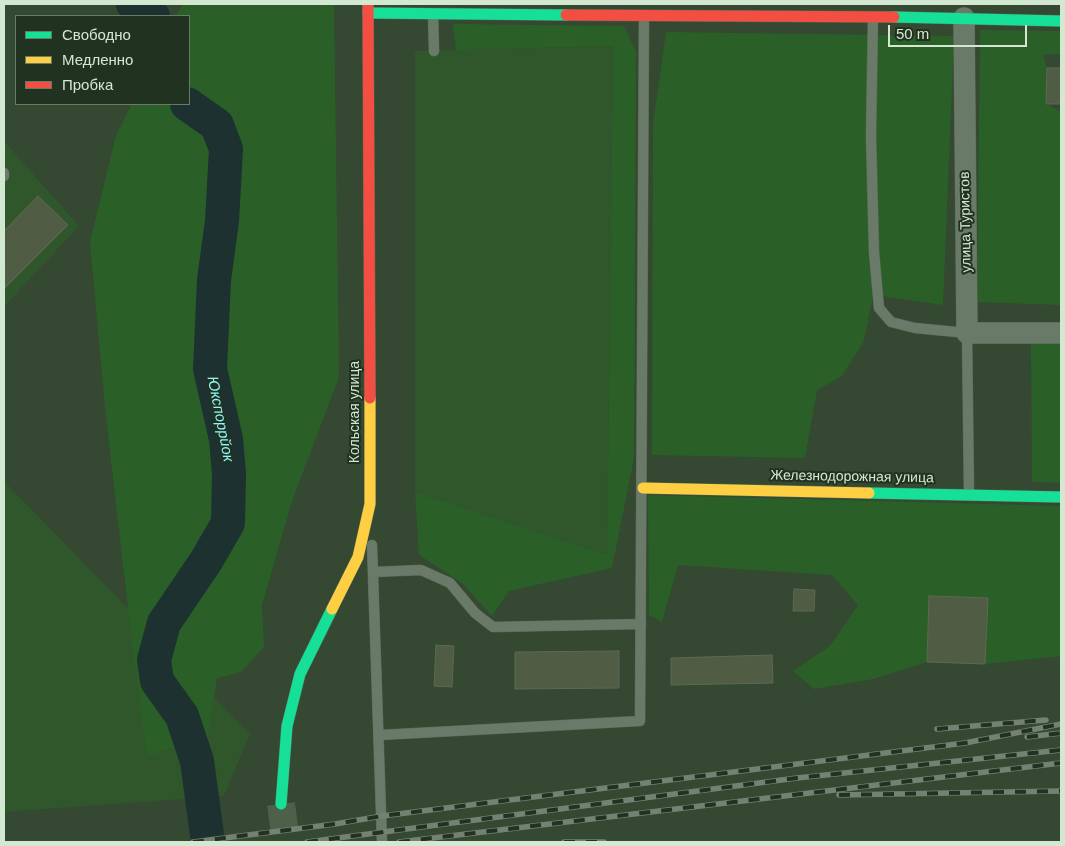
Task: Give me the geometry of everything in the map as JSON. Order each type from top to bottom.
[{"type":"street","points":[[368,8],[433,13],[964,18],[1061,21]]},
{"type":"street","name":"Кольская улица","points":[[281,804],[287,726],[300,674],[358,557],[370,504],[368,8]]},
{"type":"street","name":"улица Туристов","points":[[964,18],[968,332]]},
{"type":"street","points":[[968,332],[1061,333]]},
{"type":"street","name":"Железнодорожная улица","points":[[643,488],[1061,497]]},
{"type":"lane","points":[[433,13],[434,51]]},
{"type":"lane","points":[[380,735],[640,721],[643,488],[644,15]]},
{"type":"lane","points":[[873,17],[872,165],[874,252],[879,308],[891,322],[915,328],[968,332],[969,495]]},
{"type":"lane","points":[[370,504],[380,735],[382,842]]},
{"type":"lane","points":[[373,572],[421,570],[450,583],[475,613],[493,626],[641,624]]},
{"type":"shaded area","points":[[183,4],[334,4],[339,377],[292,501],[262,605],[264,647],[241,672],[217,678],[208,737],[147,756],[105,408],[90,242],[116,135],[131,105],[190,105],[190,15],[177,15]]},
{"type":"shaded area","points":[[453,24],[624,26],[636,52],[634,458],[612,568],[509,591],[492,616],[462,583],[419,555],[415,492],[607,555],[613,46],[456,50]]},
{"type":"shaded area","points":[[980,30],[1061,31],[1061,54],[1043,55],[1047,68],[1046,104],[1061,112],[1061,305],[977,302]]},
{"type":"shaded area","points":[[666,32],[954,36],[943,305],[873,295],[864,341],[842,376],[817,390],[805,458],[652,455],[653,124]]},
{"type":"shaded area","points":[[613,46],[607,555],[415,492],[415,51]]},
{"type":"shaded area","points":[[4,141],[79,226],[4,307]]},
{"type":"shaded area","points":[[1031,343],[1061,343],[1061,483],[1032,482]]},
{"type":"shaded area","points":[[4,481],[250,734],[224,796],[4,812]]},
{"type":"shaded area","points":[[648,495],[1061,506],[1061,656],[985,664],[988,598],[930,596],[927,662],[873,679],[814,689],[793,671],[830,646],[858,605],[832,575],[678,565],[662,622],[649,615]]},
{"type":"building","points":[[1047,68],[1061,68],[1061,104],[1046,104]]},
{"type":"building","points":[[38,196],[68,225],[5,288],[4,231]]},
{"type":"building","points":[[794,589],[815,590],[814,611],[793,611]]},
{"type":"building","points":[[929,596],[988,598],[985,664],[927,662]]},
{"type":"building","points":[[436,645],[454,646],[452,687],[434,686]]},
{"type":"building","points":[[619,651],[619,688],[515,689],[515,652]]},
{"type":"building","points":[[772,655],[773,683],[671,685],[671,658]]},
{"type":"waterway","name":"Юкспоррйок","points":[[133,4],[139,10],[151,15]]},
{"type":"waterway","name":"Юкспоррйок","points":[[188,105],[217,125],[226,149],[222,221],[214,280],[210,369],[226,439],[229,474],[228,523],[206,561],[164,623],[154,660],[157,681],[182,716],[197,761],[208,842]]},
{"type":"tunnel","points":[[281,804],[286,842]]},
{"type":"railway","points":[[937,729],[1046,720]]},
{"type":"railway","points":[[193,842],[335,824],[382,816],[965,743],[1061,724]]},
{"type":"railway","points":[[1027,737],[1061,733]]},
{"type":"railway","points":[[307,842],[797,778],[1061,750]]},
{"type":"railway","points":[[399,842],[1061,763]]},
{"type":"railway","points":[[839,795],[1061,791]]},
{"type":"railway","points":[[564,842],[604,842]]},
{"type":"traffic: fast","points":[[368,13],[566,15]]},
{"type":"traffic: fast","points":[[894,17],[1061,21]]},
{"type":"traffic: fast","points":[[869,493],[1061,497]]},
{"type":"traffic: fast","points":[[281,804],[287,726],[300,674],[332,609]]},
{"type":"traffic: slow","points":[[332,609],[358,557],[370,504],[370,398]]},
{"type":"traffic: slow","points":[[643,488],[869,493]]},
{"type":"traffic: jam","points":[[368,4],[370,398]]},
{"type":"traffic: jam","points":[[566,15],[894,17]]}]
